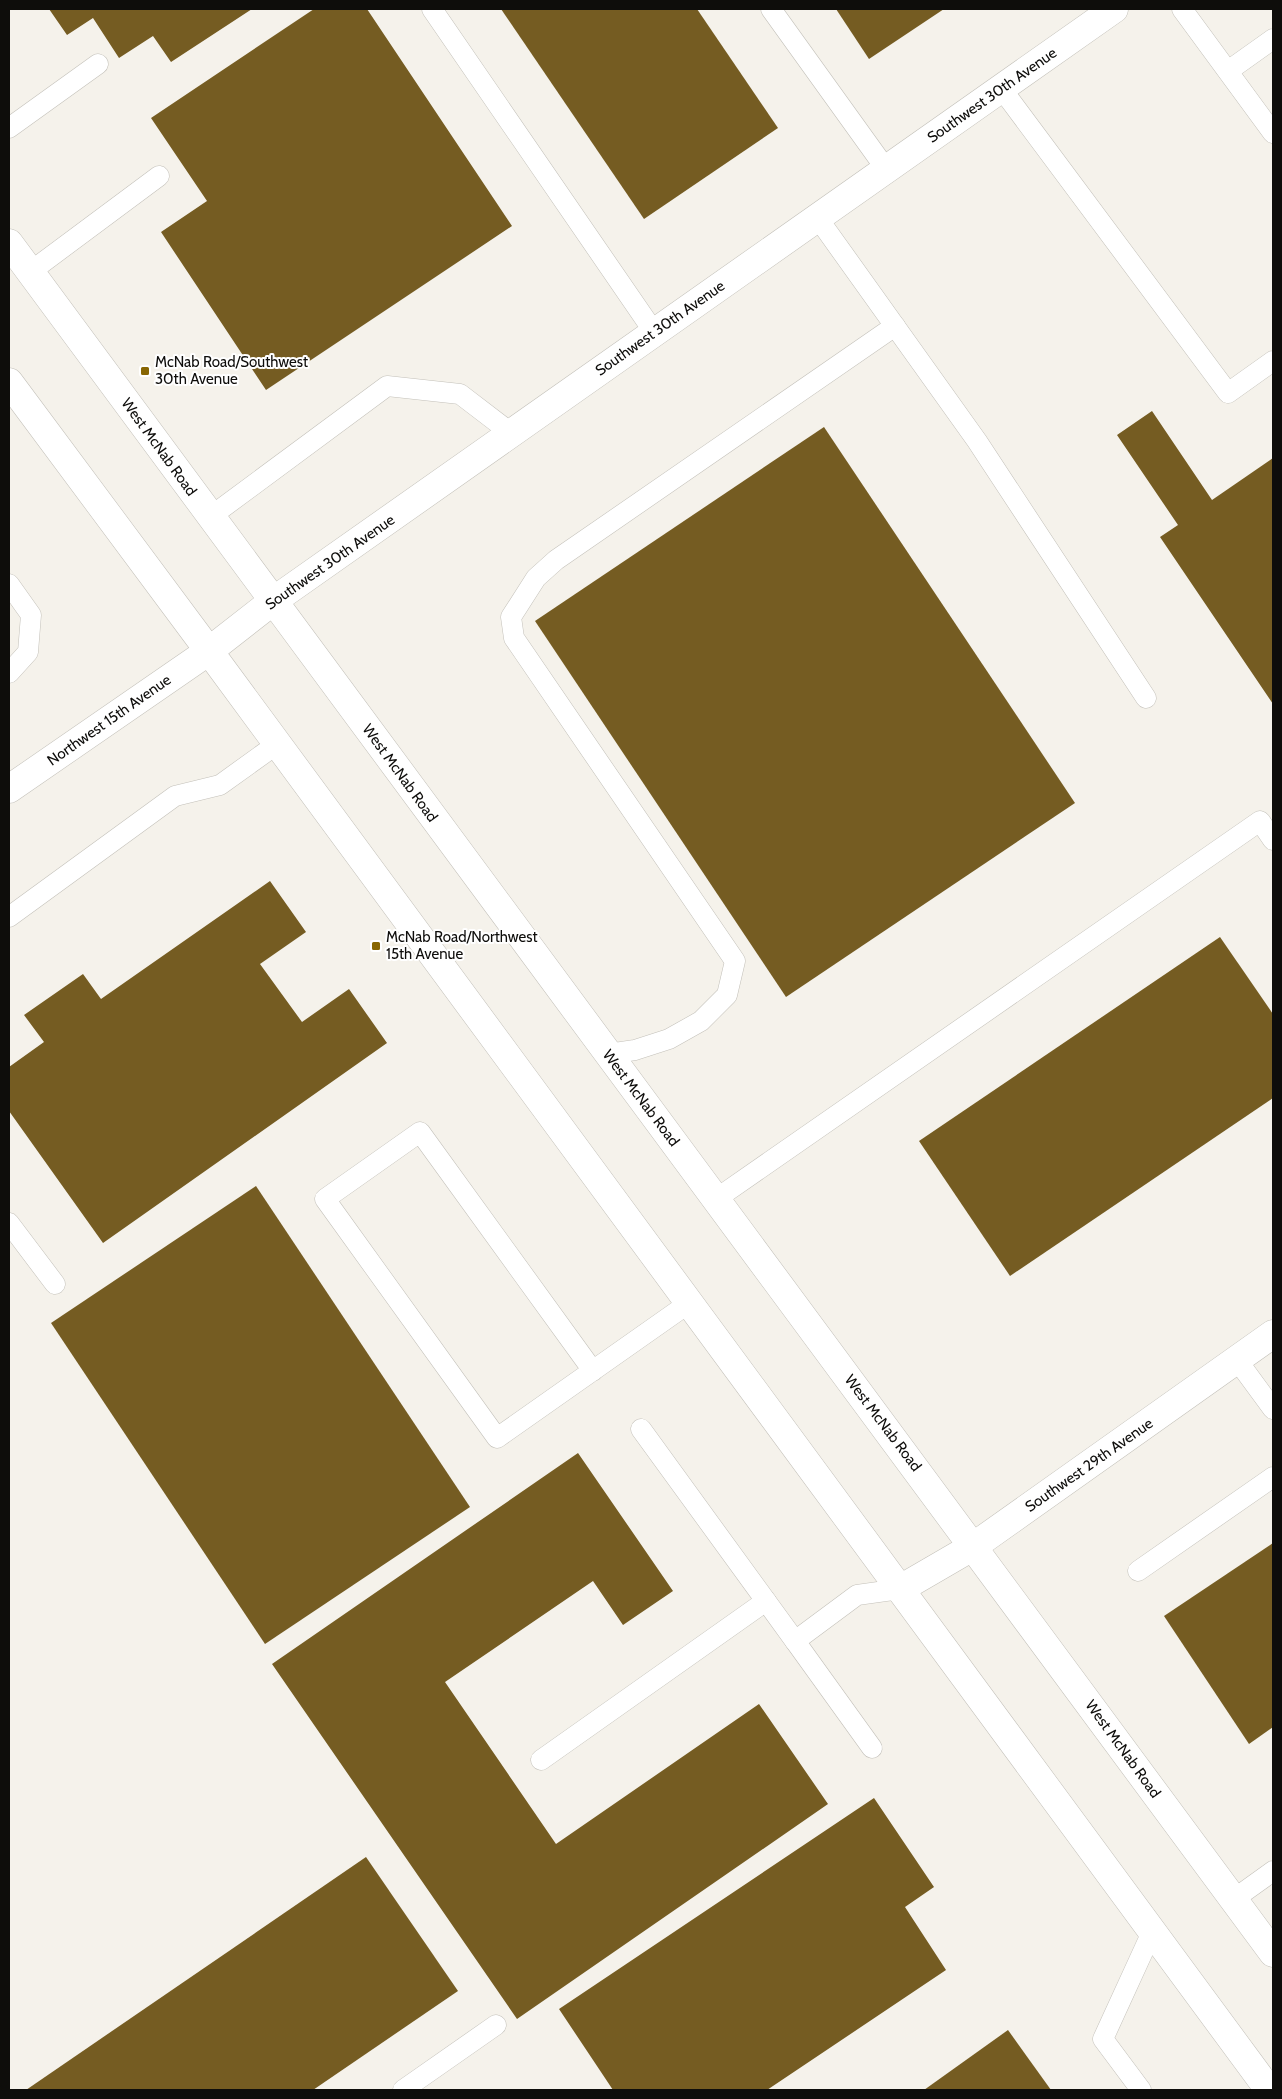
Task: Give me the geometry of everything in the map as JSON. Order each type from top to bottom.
[{"type":"main road","name":"Southwest 30th Avenue","points":[[209,651],[273,601],[1001,88],[1107,11]]},
{"type":"main road","name":"West McNab Road","points":[[9,243],[1273,1953]]},
{"type":"main road","points":[[9,382],[1269,2090]]},
{"type":"main road","name":"Northwest 15th Avenue","points":[[9,789],[209,651]]},
{"type":"main road","name":"Southwest 29th Avenue","points":[[900,1589],[974,1546],[1273,1334]]},
{"type":"lane","points":[[432,9],[654,332]]},
{"type":"lane","points":[[771,9],[886,169]]},
{"type":"lane","points":[[1182,9],[1273,133]]},
{"type":"lane","points":[[1228,71],[1273,39]]},
{"type":"lane","points":[[9,128],[98,64]]},
{"type":"lane","points":[[1001,88],[1228,393],[1273,361]]},
{"type":"lane","points":[[30,272],[159,176]]},
{"type":"lane","points":[[817,218],[978,441],[1146,698]]},
{"type":"lane","points":[[608,1054],[635,1050],[669,1039],[701,1021],[726,995],[735,961],[514,638],[511,617],[536,578],[556,560],[895,326]]},
{"type":"lane","points":[[210,517],[387,386],[460,394],[511,433]]},
{"type":"lane","points":[[9,584],[31,615],[28,652],[9,673]]},
{"type":"lane","points":[[9,917],[175,796],[220,785],[277,744]]},
{"type":"lane","points":[[716,1199],[1260,821],[1273,840]]},
{"type":"lane","points":[[593,1371],[420,1132],[325,1199],[497,1438],[593,1371],[689,1303]]},
{"type":"lane","points":[[9,1223],[54,1284]]},
{"type":"lane","points":[[1237,1360],[1273,1409]]},
{"type":"lane","points":[[641,1429],[872,1748]]},
{"type":"lane","points":[[1138,1571],[1273,1477]]},
{"type":"lane","points":[[795,1641],[857,1596],[900,1589]]},
{"type":"lane","points":[[541,1760],[766,1601]]},
{"type":"lane","points":[[1234,1899],[1273,1871]]},
{"type":"lane","points":[[1141,2090],[1103,2038],[1152,1932]]},
{"type":"lane","points":[[403,2090],[496,2025]]},
{"type":"building","points":[[49,9],[252,9],[171,62],[153,36],[119,58],[93,18],[67,35]]},
{"type":"building","points":[[314,9],[367,9],[512,226],[266,390],[161,232],[207,201],[151,118]]},
{"type":"building","points":[[501,9],[697,9],[778,128],[644,219]]},
{"type":"building","points":[[836,9],[944,9],[869,59]]},
{"type":"building","points":[[1152,411],[1212,500],[1273,458],[1273,704],[1160,537],[1178,525],[1117,435]]},
{"type":"building","points":[[824,427],[1075,803],[786,997],[535,621]]},
{"type":"building","points":[[270,881],[306,932],[260,964],[302,1022],[349,989],[387,1043],[103,1243],[9,1111],[9,1067],[44,1042],[24,1015],[83,974],[101,999]]},
{"type":"building","points":[[1220,937],[1273,1014],[1273,1098],[1010,1276],[919,1141]]},
{"type":"building","points":[[256,1186],[470,1507],[265,1644],[51,1323]]},
{"type":"building","points":[[578,1453],[673,1591],[623,1625],[593,1581],[445,1682],[556,1844],[759,1704],[828,1804],[517,2019],[272,1664]]},
{"type":"building","points":[[1273,1543],[1273,1727],[1249,1744],[1164,1616]]},
{"type":"building","points":[[874,1798],[934,1887],[905,1907],[946,1970],[767,2090],[613,2090],[559,2009]]},
{"type":"building","points":[[366,1857],[458,1991],[313,2090],[26,2090]]},
{"type":"building","points":[[1008,2030],[1051,2090],[924,2090]]},
{"type":"place","name":"McNab Road/Southwest 30th Avenue","points":[[145,371]]},
{"type":"place","name":"McNab Road/Northwest 15th Avenue","points":[[376,946]]}]
